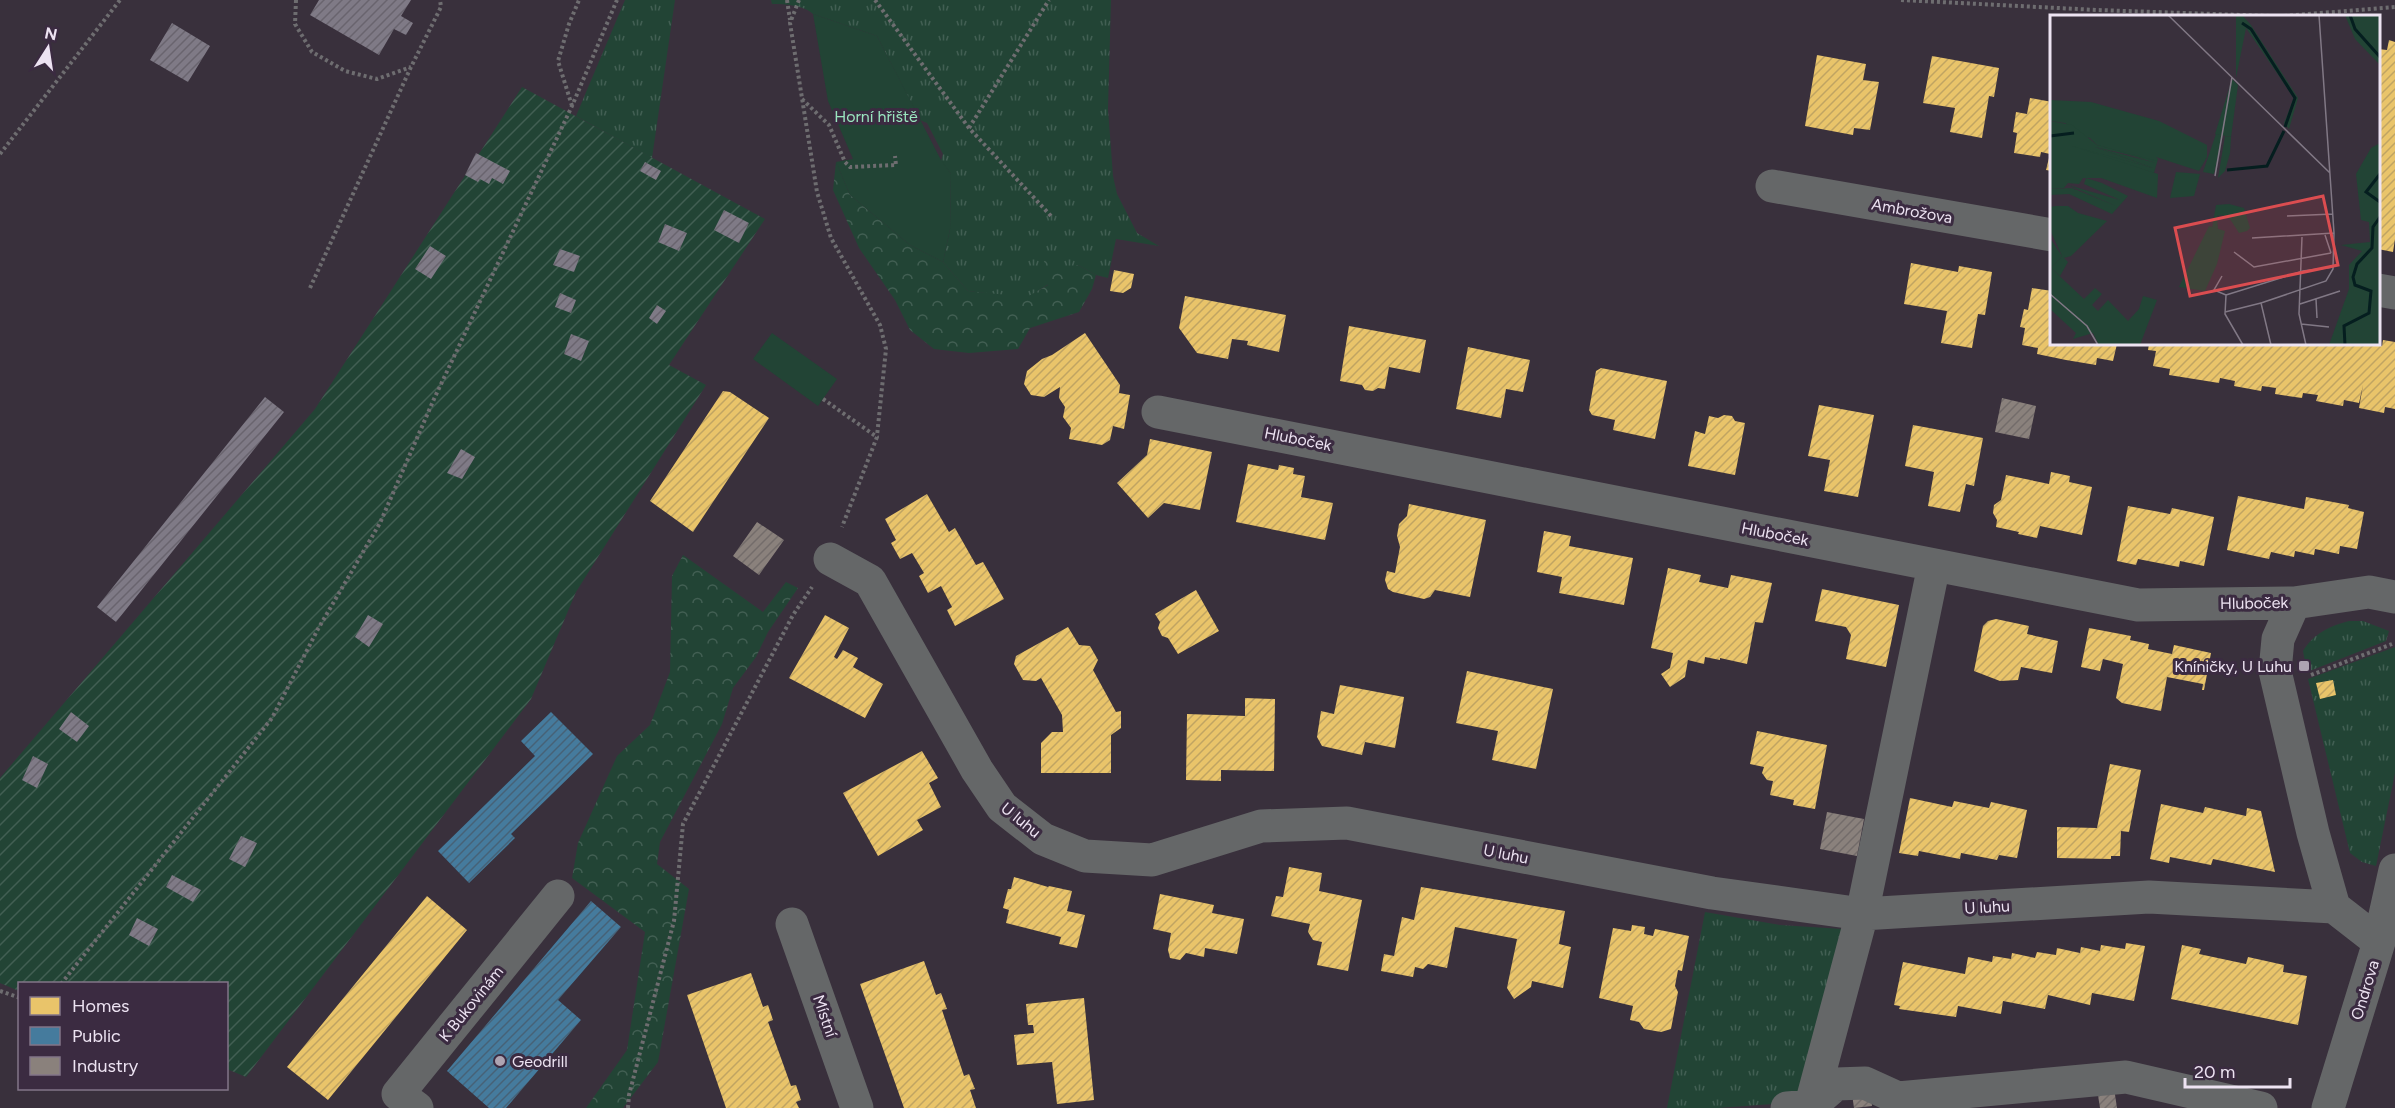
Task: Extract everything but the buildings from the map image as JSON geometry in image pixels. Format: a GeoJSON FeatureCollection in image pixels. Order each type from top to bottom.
{"type":"FeatureCollection","features":[{"type":"Feature","properties":{"kind":"street","name":"Ambrožova"},"geometry":{"type":"LineString","coordinates":[[1772,186],[2050,235]]}},
{"type":"Feature","properties":{"kind":"street"},"geometry":{"type":"LineString","coordinates":[[2380,290],[2395,293]]}},
{"type":"Feature","properties":{"kind":"street","name":"Hluboček"},"geometry":{"type":"LineString","coordinates":[[1158,412],[2138,605],[2294,603],[2369,592],[2395,597]]}},
{"type":"Feature","properties":{"kind":"street","name":"U luhu"},"geometry":{"type":"LineString","coordinates":[[830,559],[870,581],[977,770],[1002,807],[1043,839],[1085,856],[1152,860],[1261,826],[1347,823],[1712,893],[1862,914],[2149,897],[2334,907]]}},
{"type":"Feature","properties":{"kind":"street"},"geometry":{"type":"LineString","coordinates":[[1803,1107],[1862,914],[1934,565]]}},
{"type":"Feature","properties":{"kind":"street"},"geometry":{"type":"LineString","coordinates":[[2294,603],[2278,639],[2275,671],[2313,833],[2334,907],[2379,942]]}},
{"type":"Feature","properties":{"kind":"street","name":"Ondrova"},"geometry":{"type":"LineString","coordinates":[[2328,1108],[2379,942],[2395,870]]}},
{"type":"Feature","properties":{"kind":"street","name":"K Bukovinám"},"geometry":{"type":"LineString","coordinates":[[417,1108],[398,1094],[558,896]]}},
{"type":"Feature","properties":{"kind":"street","name":"Místní"},"geometry":{"type":"LineString","coordinates":[[792,924],[857,1108]]}},
{"type":"Feature","properties":{"kind":"street"},"geometry":{"type":"LineString","coordinates":[[1803,1107],[1836,1084],[1865,1083],[1898,1098],[2126,1077],[2261,1108]]}},
{"type":"Feature","properties":{"kind":"path"},"geometry":{"type":"LineString","coordinates":[[0,154],[120,0]]}},
{"type":"Feature","properties":{"kind":"path"},"geometry":{"type":"LineString","coordinates":[[296,0],[295,24],[312,52],[345,70],[377,79],[411,67]]}},
{"type":"Feature","properties":{"kind":"path"},"geometry":{"type":"LineString","coordinates":[[310,288],[411,67],[441,7],[440,0]]}},
{"type":"Feature","properties":{"kind":"path"},"geometry":{"type":"LineString","coordinates":[[572,106],[558,61],[579,0]]}},
{"type":"Feature","properties":{"kind":"path"},"geometry":{"type":"LineString","coordinates":[[63,982],[272,718],[318,629],[380,523],[434,399],[572,106],[616,0]]}},
{"type":"Feature","properties":{"kind":"path"},"geometry":{"type":"LineString","coordinates":[[628,1108],[629,1095],[674,921],[683,824],[793,615],[830,559],[877,437],[886,350],[880,325],[831,238],[817,192],[787,0]]}},
{"type":"Feature","properties":{"kind":"path"},"geometry":{"type":"LineString","coordinates":[[790,23],[799,0]]}},
{"type":"Feature","properties":{"kind":"path"},"geometry":{"type":"LineString","coordinates":[[875,0],[969,128],[1051,216]]}},
{"type":"Feature","properties":{"kind":"path"},"geometry":{"type":"LineString","coordinates":[[969,128],[1049,0]]}},
{"type":"Feature","properties":{"kind":"path"},"geometry":{"type":"LineString","coordinates":[[1901,0],[2243,15]]}},
{"type":"Feature","properties":{"kind":"path"},"geometry":{"type":"LineString","coordinates":[[2316,15],[2395,7]]}},
{"type":"Feature","properties":{"kind":"path"},"geometry":{"type":"LineString","coordinates":[[801,98],[829,125],[845,162],[850,167],[896,165],[895,156]]}},
{"type":"Feature","properties":{"kind":"path"},"geometry":{"type":"LineString","coordinates":[[823,399],[877,437]]}},
{"type":"Feature","properties":{"kind":"path"},"geometry":{"type":"LineString","coordinates":[[2304,677],[2392,644]]}},
{"type":"Feature","properties":{"kind":"path"},"geometry":{"type":"LineString","coordinates":[[0,991],[18,997]]}},
{"type":"Feature","properties":{"kind":"green space"},"geometry":{"type":"Polygon","coordinates":[[[625,0],[675,0],[652,158],[576,116],[625,0]]]}},
{"type":"Feature","properties":{"kind":"green space"},"geometry":{"type":"Polygon","coordinates":[[[771,0],[1111,0],[1108,109],[1113,176],[1117,194],[1137,233],[1159,246],[1116,239],[1108,278],[1096,275],[1078,265],[1027,298],[968,291],[943,262],[950,229],[951,174],[941,161],[943,154],[927,123],[920,120],[877,36],[799,7],[772,4],[771,0]]]}},
{"type":"Feature","properties":{"kind":"green space","name":"Horní hřiště"},"geometry":{"type":"Polygon","coordinates":[[[813,14],[877,36],[941,160],[951,174],[950,229],[943,262],[910,245],[850,195],[836,162],[853,159],[828,101],[813,14]]]}},
{"type":"Feature","properties":{"kind":"green space"},"geometry":{"type":"Polygon","coordinates":[[[522,87],[765,219],[669,365],[706,385],[576,592],[531,699],[246,1077],[228,1069],[228,982],[18,982],[18,991],[0,983],[0,778],[315,409],[522,87]]]}},
{"type":"Feature","properties":{"kind":"green space"},"geometry":{"type":"Polygon","coordinates":[[[836,162],[850,195],[910,245],[943,262],[968,291],[1027,297],[1048,285],[1037,271],[1046,259],[1063,268],[1078,265],[1096,275],[1092,289],[1079,312],[1030,328],[1018,349],[969,353],[934,349],[910,330],[895,300],[859,248],[833,190],[836,162]]]}},
{"type":"Feature","properties":{"kind":"green space"},"geometry":{"type":"Polygon","coordinates":[[[772,333],[837,379],[818,406],[753,359],[772,333]]]}},
{"type":"Feature","properties":{"kind":"green space"},"geometry":{"type":"Polygon","coordinates":[[[683,555],[763,612],[786,582],[798,588],[768,632],[756,657],[733,688],[722,724],[660,842],[657,864],[689,889],[658,1062],[623,1108],[586,1108],[627,1050],[645,932],[572,878],[578,843],[617,756],[650,725],[670,672],[672,576],[683,555]]]}},
{"type":"Feature","properties":{"kind":"green space"},"geometry":{"type":"Polygon","coordinates":[[[2349,621],[2363,621],[2389,631],[2386,641],[2307,672],[2303,651],[2307,645],[2323,631],[2349,621]]]}},
{"type":"Feature","properties":{"kind":"green space"},"geometry":{"type":"Polygon","coordinates":[[[2395,647],[2395,773],[2376,866],[2362,862],[2350,853],[2308,679],[2395,647]]]}},
{"type":"Feature","properties":{"kind":"green space"},"geometry":{"type":"Polygon","coordinates":[[[1705,912],[1780,925],[1842,929],[1803,1102],[1718,1108],[1667,1108],[1705,912]]]}},
{"type":"Feature","properties":{"kind":"place","name":"Kníničky, U Luhu"},"geometry":{"type":"Point","coordinates":[2304,666]}},
{"type":"Feature","properties":{"kind":"place","name":"Geodrill"},"geometry":{"type":"Point","coordinates":[500,1061]}}]}
